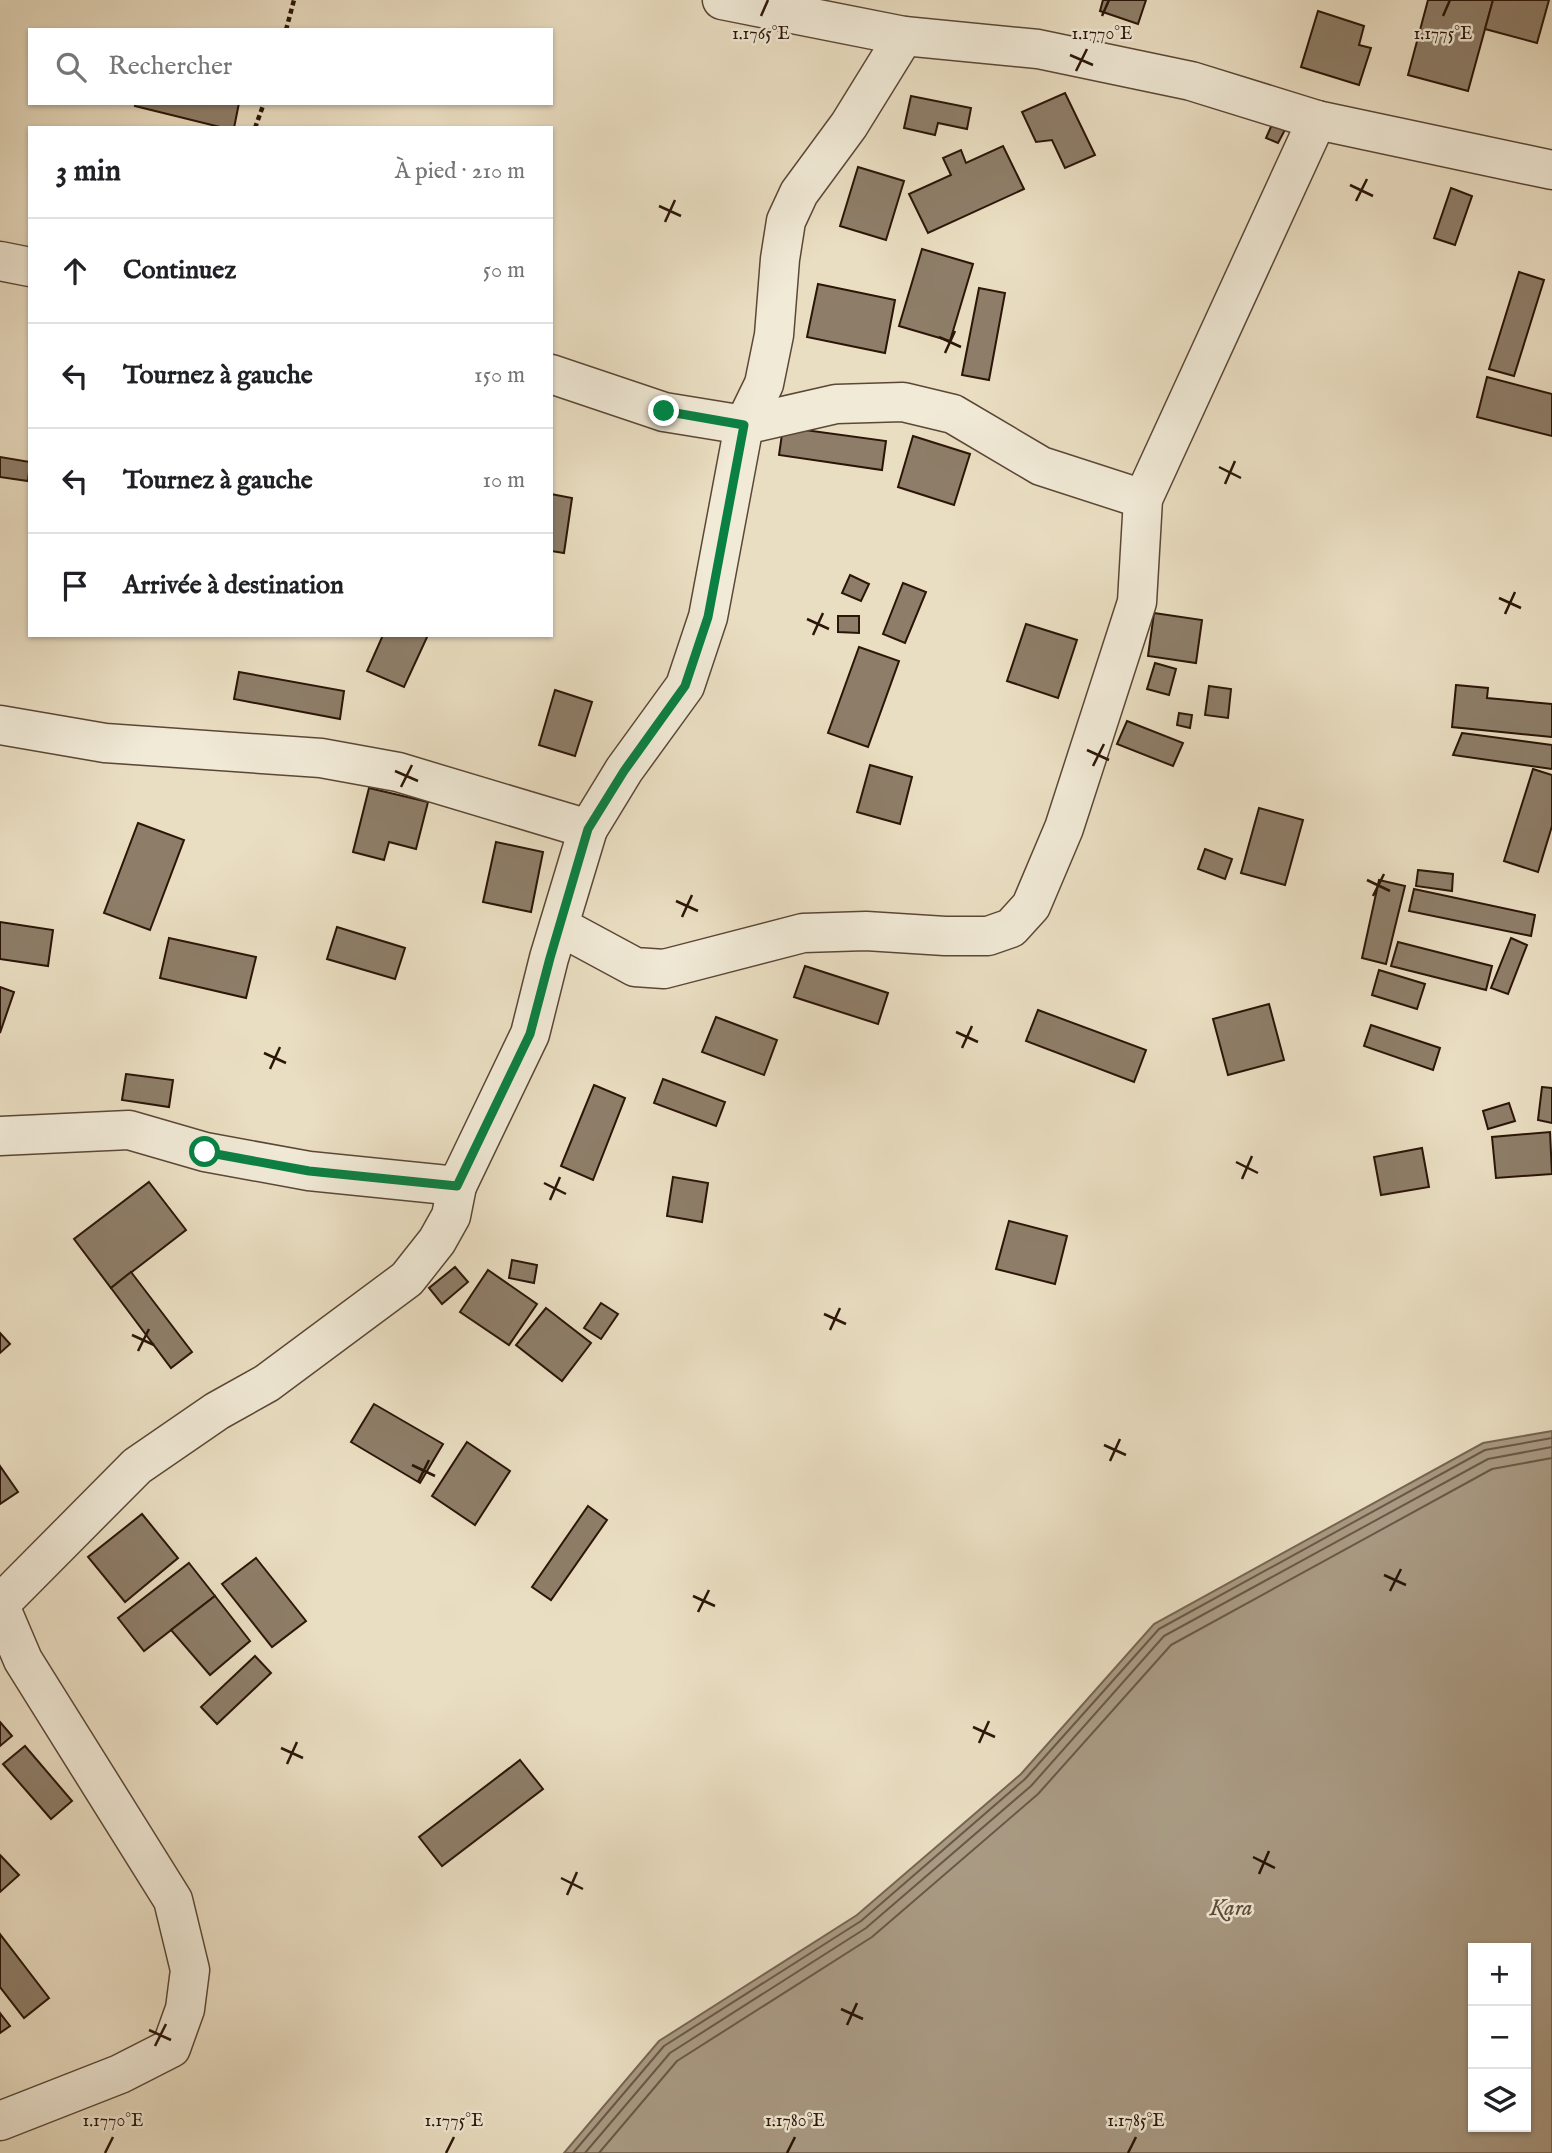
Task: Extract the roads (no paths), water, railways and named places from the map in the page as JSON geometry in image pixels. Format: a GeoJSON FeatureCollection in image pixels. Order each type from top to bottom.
{"type":"FeatureCollection","features":[{"type":"Feature","properties":{"kind":"street"},"geometry":{"type":"LineString","coordinates":[[722,0],[904,36],[1038,49],[1191,81],[1317,120],[1552,170]]}},
{"type":"Feature","properties":{"kind":"street"},"geometry":{"type":"LineString","coordinates":[[0,2121],[120,2074],[171,2048],[185,2010],[190,1970],[173,1900],[23,1660],[0,1605],[137,1466],[217,1411],[267,1383],[407,1279],[437,1241],[451,1216],[457,1186],[530,1034],[588,829],[624,771],[685,686],[708,617],[744,425],[764,384],[774,335],[786,221],[799,194],[849,125],[904,36]]}},
{"type":"Feature","properties":{"kind":"street"},"geometry":{"type":"LineString","coordinates":[[559,926],[635,967],[664,969],[803,933],[866,931],[988,936],[1012,928],[1031,906],[1064,828],[1137,602],[1143,499],[1317,120]]}},
{"type":"Feature","properties":{"kind":"street"},"geometry":{"type":"LineString","coordinates":[[0,261],[28,267]]}},
{"type":"Feature","properties":{"kind":"street"},"geometry":{"type":"LineString","coordinates":[[553,375],[664,411],[744,425],[836,404],[903,402],[953,414],[1041,466],[1143,499]]}},
{"type":"Feature","properties":{"kind":"street"},"geometry":{"type":"LineString","coordinates":[[0,725],[105,743],[321,758],[398,772],[588,829]]}},
{"type":"Feature","properties":{"kind":"street"},"geometry":{"type":"LineString","coordinates":[[0,1136],[129,1130],[205,1152],[309,1171],[457,1186]]}},
{"type":"Feature","properties":{"kind":"water","name":"Kara"},"geometry":{"type":"Polygon","coordinates":[[[1552,1431],[1552,2153],[564,2153],[659,2041],[857,1915],[1021,1774],[1154,1624],[1483,1443],[1552,1431]]]}}]}
